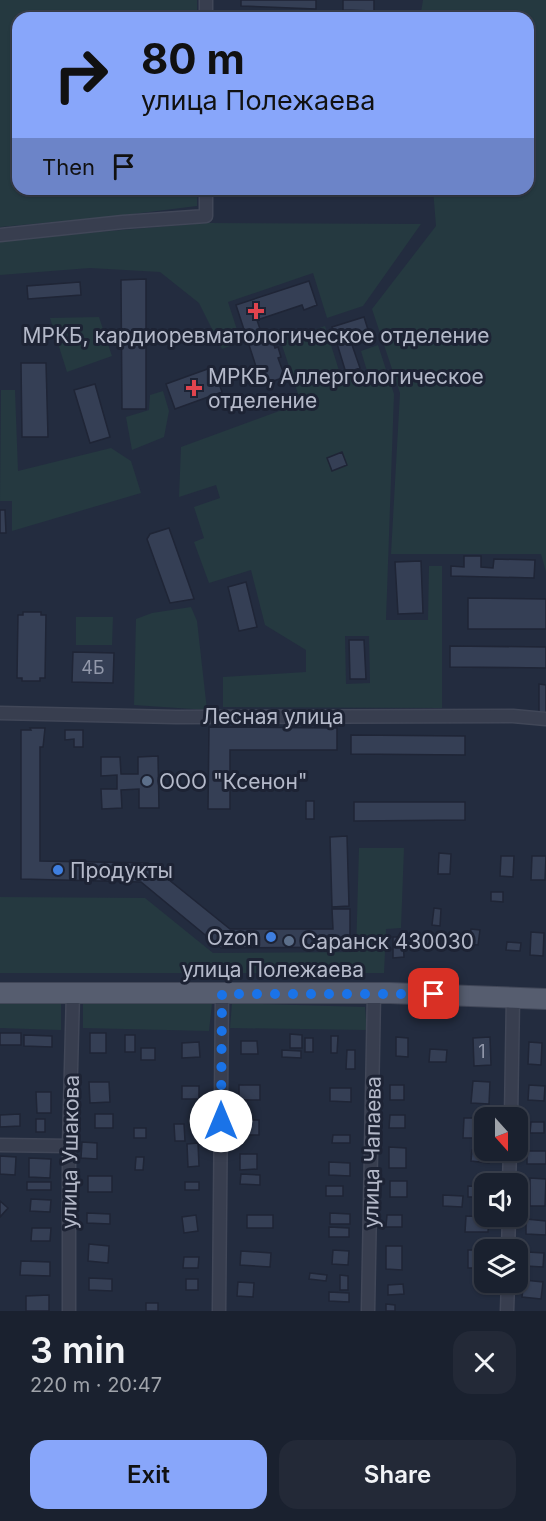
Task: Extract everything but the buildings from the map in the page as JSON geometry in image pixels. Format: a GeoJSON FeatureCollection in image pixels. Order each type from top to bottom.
{"type":"FeatureCollection","features":[{"type":"Feature","properties":{"kind":"main road","name":"улица Полежаева"},"geometry":{"type":"LineString","coordinates":[[0,993],[374,993],[546,999]]}},
{"type":"Feature","properties":{"kind":"street"},"geometry":{"type":"LineString","coordinates":[[0,235],[206,216],[206,195]]}},
{"type":"Feature","properties":{"kind":"street","name":"Лесная улица"},"geometry":{"type":"LineString","coordinates":[[0,713],[176,717],[513,716],[546,719]]}},
{"type":"Feature","properties":{"kind":"street","name":"улица Ушакова"},"geometry":{"type":"LineString","coordinates":[[69,1311],[69,1146],[73,993]]}},
{"type":"Feature","properties":{"kind":"street","name":"улица Чапаева"},"geometry":{"type":"LineString","coordinates":[[368,1311],[374,993]]}},
{"type":"Feature","properties":{"kind":"street"},"geometry":{"type":"LineString","coordinates":[[219,1311],[222,994]]}},
{"type":"Feature","properties":{"kind":"street"},"geometry":{"type":"LineString","coordinates":[[511,1107],[513,997]]}},
{"type":"Feature","properties":{"kind":"street"},"geometry":{"type":"LineString","coordinates":[[0,1145],[69,1146]]}},
{"type":"Feature","properties":{"kind":"street"},"geometry":{"type":"LineString","coordinates":[[507,1311],[508,1293]]}},
{"type":"Feature","properties":{"kind":"shaded area"},"geometry":{"type":"Polygon","coordinates":[[[0,0],[197,0],[197,12],[12,12],[12,195],[197,195],[197,206],[0,227],[0,0]]]}},
{"type":"Feature","properties":{"kind":"shaded area"},"geometry":{"type":"Polygon","coordinates":[[[423,0],[546,0],[546,572],[541,554],[391,554],[400,393],[372,309],[436,226],[433,195],[534,195],[534,12],[421,12],[423,0]]]}},
{"type":"Feature","properties":{"kind":"shaded area"},"geometry":{"type":"Polygon","coordinates":[[[207,223],[421,224],[363,306],[327,318],[313,273],[228,302],[241,342],[222,349],[199,303],[160,272],[90,268],[0,275],[0,240],[207,223]]]}},
{"type":"Feature","properties":{"kind":"shaded area"},"geometry":{"type":"Polygon","coordinates":[[[99,317],[112,356],[67,372],[50,318],[99,317]]]}},
{"type":"Feature","properties":{"kind":"shaded area"},"geometry":{"type":"Polygon","coordinates":[[[325,326],[342,380],[367,371],[361,351],[378,345],[394,394],[386,620],[428,620],[429,566],[442,566],[442,708],[223,707],[223,677],[306,672],[306,650],[265,625],[251,570],[209,583],[194,542],[204,538],[194,507],[220,498],[216,485],[179,497],[181,447],[301,403],[281,342],[325,326]],[[345,636],[346,684],[370,683],[369,636],[345,636]]]}},
{"type":"Feature","properties":{"kind":"shaded area"},"geometry":{"type":"Polygon","coordinates":[[[1,390],[15,390],[18,471],[111,448],[131,461],[141,493],[12,531],[12,501],[0,501],[1,390]]]}},
{"type":"Feature","properties":{"kind":"shaded area"},"geometry":{"type":"Polygon","coordinates":[[[163,391],[169,411],[164,437],[132,450],[126,417],[149,410],[150,395],[163,391]]]}},
{"type":"Feature","properties":{"kind":"shaded area"},"geometry":{"type":"Polygon","coordinates":[[[191,607],[197,621],[207,710],[134,705],[136,619],[152,613],[191,607]]]}},
{"type":"Feature","properties":{"kind":"shaded area"},"geometry":{"type":"Polygon","coordinates":[[[76,617],[113,617],[112,645],[76,645],[76,617]]]}},
{"type":"Feature","properties":{"kind":"shaded area"},"geometry":{"type":"Polygon","coordinates":[[[359,848],[404,848],[401,928],[386,929],[384,973],[0,973],[0,897],[145,898],[213,953],[356,952],[359,848]]]}},
{"type":"Feature","properties":{"kind":"shaded area"},"geometry":{"type":"Polygon","coordinates":[[[83,1002],[212,1004],[209,1031],[83,1028],[83,1002]]]}},
{"type":"Feature","properties":{"kind":"shaded area"},"geometry":{"type":"Polygon","coordinates":[[[0,1003],[61,1004],[61,1030],[0,1028],[0,1003]]]}},
{"type":"Feature","properties":{"kind":"shaded area"},"geometry":{"type":"Polygon","coordinates":[[[232,1003],[365,1007],[367,1030],[230,1028],[232,1003]]]}},
{"type":"Feature","properties":{"kind":"place","name":"МРКБ, кардиоревматологическое отделение"},"geometry":{"type":"Point","coordinates":[256,311]}},
{"type":"Feature","properties":{"kind":"place","name":"МРКБ, Аллергологическое отделение"},"geometry":{"type":"Point","coordinates":[194,388]}},
{"type":"Feature","properties":{"kind":"place","name":"ООО \"Ксенон\""},"geometry":{"type":"Point","coordinates":[147,781]}},
{"type":"Feature","properties":{"kind":"place","name":"Продукты"},"geometry":{"type":"Point","coordinates":[58,870]}},
{"type":"Feature","properties":{"kind":"place","name":"Ozon"},"geometry":{"type":"Point","coordinates":[271,937]}},
{"type":"Feature","properties":{"kind":"place","name":"Саранск 430030"},"geometry":{"type":"Point","coordinates":[289,941]}},
{"type":"Feature","properties":{"kind":"route"},"geometry":{"type":"LineString","coordinates":[[221,1121],[222,994],[434,994]]}}]}
